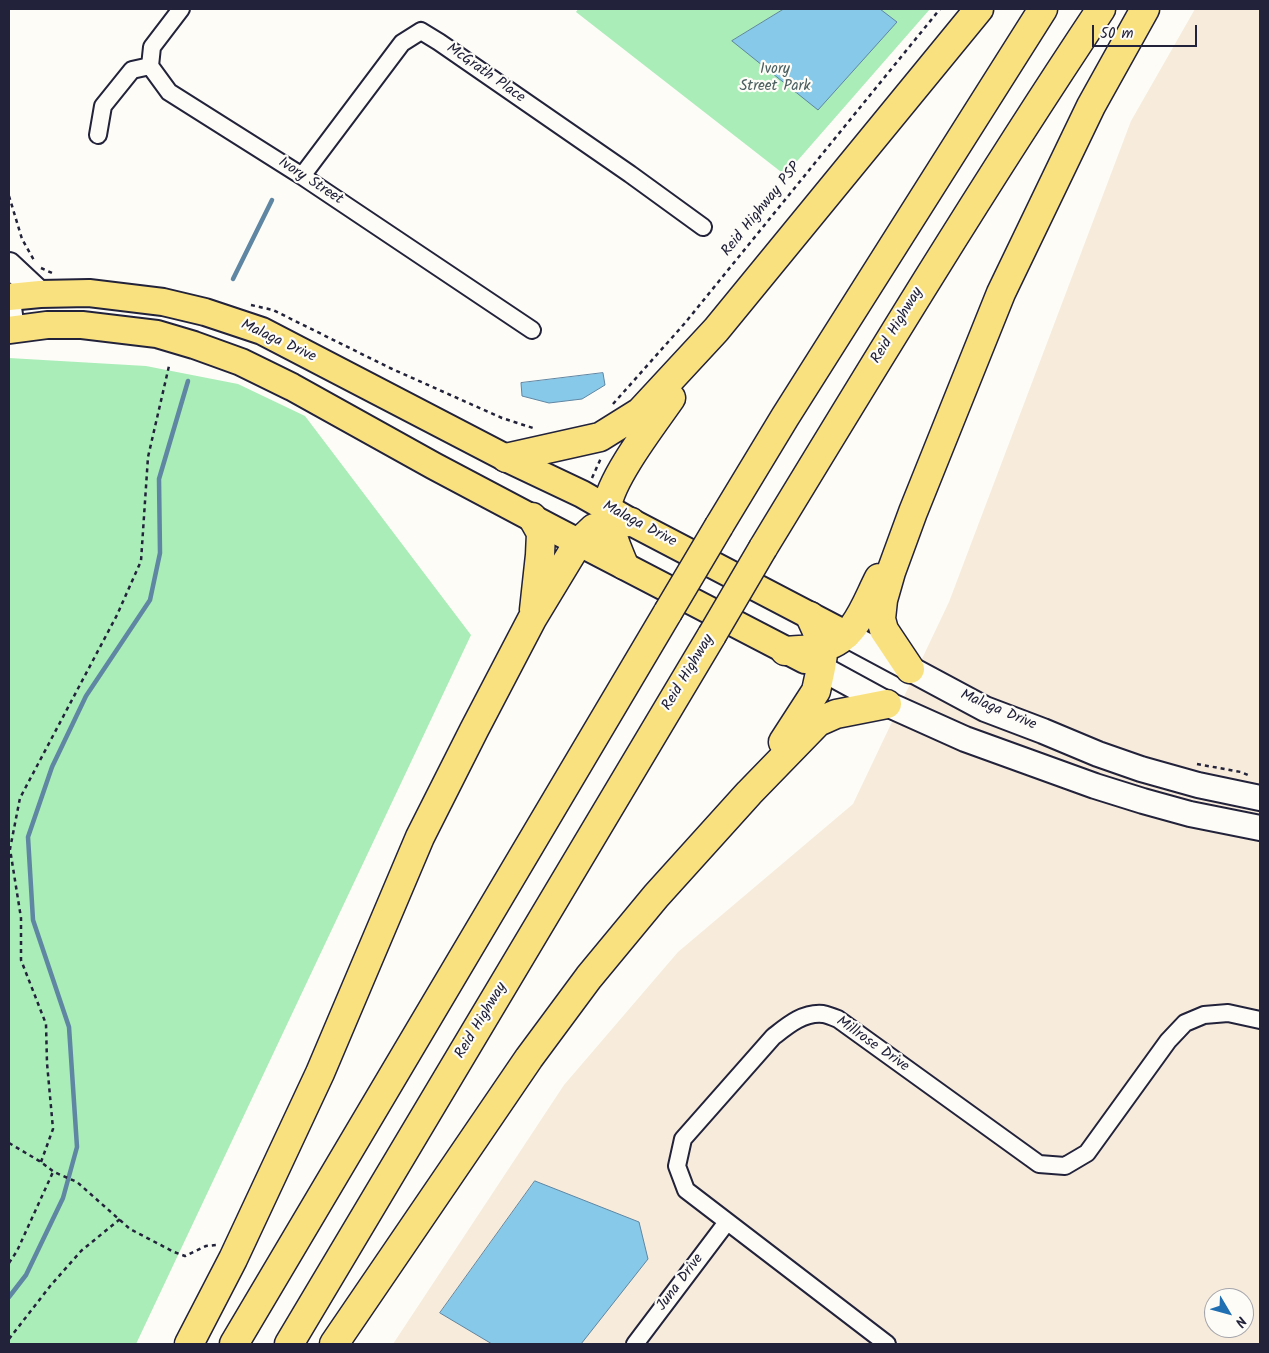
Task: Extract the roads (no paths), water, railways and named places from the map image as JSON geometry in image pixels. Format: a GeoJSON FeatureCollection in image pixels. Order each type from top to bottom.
{"type":"FeatureCollection","features":[{"type":"Feature","properties":{"kind":"highway"},"geometry":{"type":"LineString","coordinates":[[506,458],[600,437],[640,412],[716,330],[979,9]]}},
{"type":"Feature","properties":{"kind":"highway"},"geometry":{"type":"LineString","coordinates":[[234,1344],[785,417],[1043,9]]}},
{"type":"Feature","properties":{"kind":"highway","name":"Reid Highway"},"geometry":{"type":"LineString","coordinates":[[289,1344],[763,548],[920,290],[1038,103],[1101,9]]}},
{"type":"Feature","properties":{"kind":"highway"},"geometry":{"type":"LineString","coordinates":[[910,669],[884,630],[881,619],[883,600],[891,572],[913,512],[1001,293],[1091,106],[1145,9]]}},
{"type":"Feature","properties":{"kind":"highway"},"geometry":{"type":"LineString","coordinates":[[624,566],[614,540],[616,518],[612,487],[716,330]]}},
{"type":"Feature","properties":{"kind":"highway"},"geometry":{"type":"LineString","coordinates":[[749,793],[816,691],[831,650],[861,615],[913,512]]}},
{"type":"Feature","properties":{"kind":"highway"},"geometry":{"type":"LineString","coordinates":[[532,517],[541,532],[532,618]]}},
{"type":"Feature","properties":{"kind":"highway"},"geometry":{"type":"LineString","coordinates":[[189,1344],[233,1259],[320,1073],[420,838],[474,730],[532,618],[578,543],[594,528],[616,518]]}},
{"type":"Feature","properties":{"kind":"highway"},"geometry":{"type":"LineString","coordinates":[[810,616],[831,650]]}},
{"type":"Feature","properties":{"kind":"highway"},"geometry":{"type":"LineString","coordinates":[[785,651],[831,650]]}},
{"type":"Feature","properties":{"kind":"highway"},"geometry":{"type":"LineString","coordinates":[[334,1344],[529,1058],[589,977],[656,896],[749,793],[818,722],[836,714],[887,704]]}},
{"type":"Feature","properties":{"kind":"main road"},"geometry":{"type":"LineString","coordinates":[[9,265],[40,294]]}},
{"type":"Feature","properties":{"kind":"main road","name":"Malaga Drive"},"geometry":{"type":"LineString","coordinates":[[9,297],[89,293],[163,302],[205,312],[262,331],[506,458],[588,485],[616,518],[810,616]]}},
{"type":"Feature","properties":{"kind":"main road"},"geometry":{"type":"LineString","coordinates":[[10,322],[82,325],[156,334],[241,362],[292,387],[434,466],[785,651]]}},
{"type":"Feature","properties":{"kind":"main road"},"geometry":{"type":"LineString","coordinates":[[831,650],[887,704],[965,739],[1095,786],[1190,814],[1260,828]]}},
{"type":"Feature","properties":{"kind":"main road","name":"Malaga Drive"},"geometry":{"type":"LineString","coordinates":[[831,650],[910,669],[985,709],[1140,770],[1260,798]]}},
{"type":"Feature","properties":{"kind":"street"},"geometry":{"type":"LineString","coordinates":[[98,135],[103,106],[132,70],[150,66],[152,47],[181,9]]}},
{"type":"Feature","properties":{"kind":"street","name":"McGrath Place"},"geometry":{"type":"LineString","coordinates":[[302,176],[402,44],[421,31],[622,168],[703,227]]}},
{"type":"Feature","properties":{"kind":"street","name":"Ivory Street"},"geometry":{"type":"LineString","coordinates":[[150,66],[169,92],[302,176],[532,330]]}},
{"type":"Feature","properties":{"kind":"street","name":"Millrose Drive"},"geometry":{"type":"LineString","coordinates":[[887,1344],[686,1190],[677,1166],[683,1139],[773,1037],[790,1024],[807,1016],[823,1014],[838,1019],[1039,1164],[1065,1166],[1086,1153],[1168,1041],[1185,1023],[1204,1014],[1228,1013],[1260,1020]]}},
{"type":"Feature","properties":{"kind":"street","name":"Juna Drive"},"geometry":{"type":"LineString","coordinates":[[636,1344],[727,1222]]}},
{"type":"Feature","properties":{"kind":"water"},"geometry":{"type":"Polygon","coordinates":[[[784,9],[880,9],[897,22],[818,110],[732,41],[784,9]]]}},
{"type":"Feature","properties":{"kind":"water"},"geometry":{"type":"Polygon","coordinates":[[[603,373],[605,385],[582,399],[549,403],[522,396],[521,383],[603,373]]]}},
{"type":"Feature","properties":{"kind":"water"},"geometry":{"type":"Polygon","coordinates":[[[535,1181],[639,1222],[648,1259],[581,1344],[492,1344],[440,1313],[535,1181]]]}},
{"type":"Feature","properties":{"kind":"waterway"},"geometry":{"type":"LineString","coordinates":[[233,279],[272,200]]}},
{"type":"Feature","properties":{"kind":"waterway"},"geometry":{"type":"LineString","coordinates":[[9,1297],[26,1275],[63,1198],[77,1147],[69,1027],[33,920],[28,837],[52,767],[86,696],[150,600],[160,553],[159,479],[188,381]]}},
{"type":"Feature","properties":{"kind":"park label","name":"Ivory Street Park"},"geometry":{"type":"Point","coordinates":[775,78]}}]}
